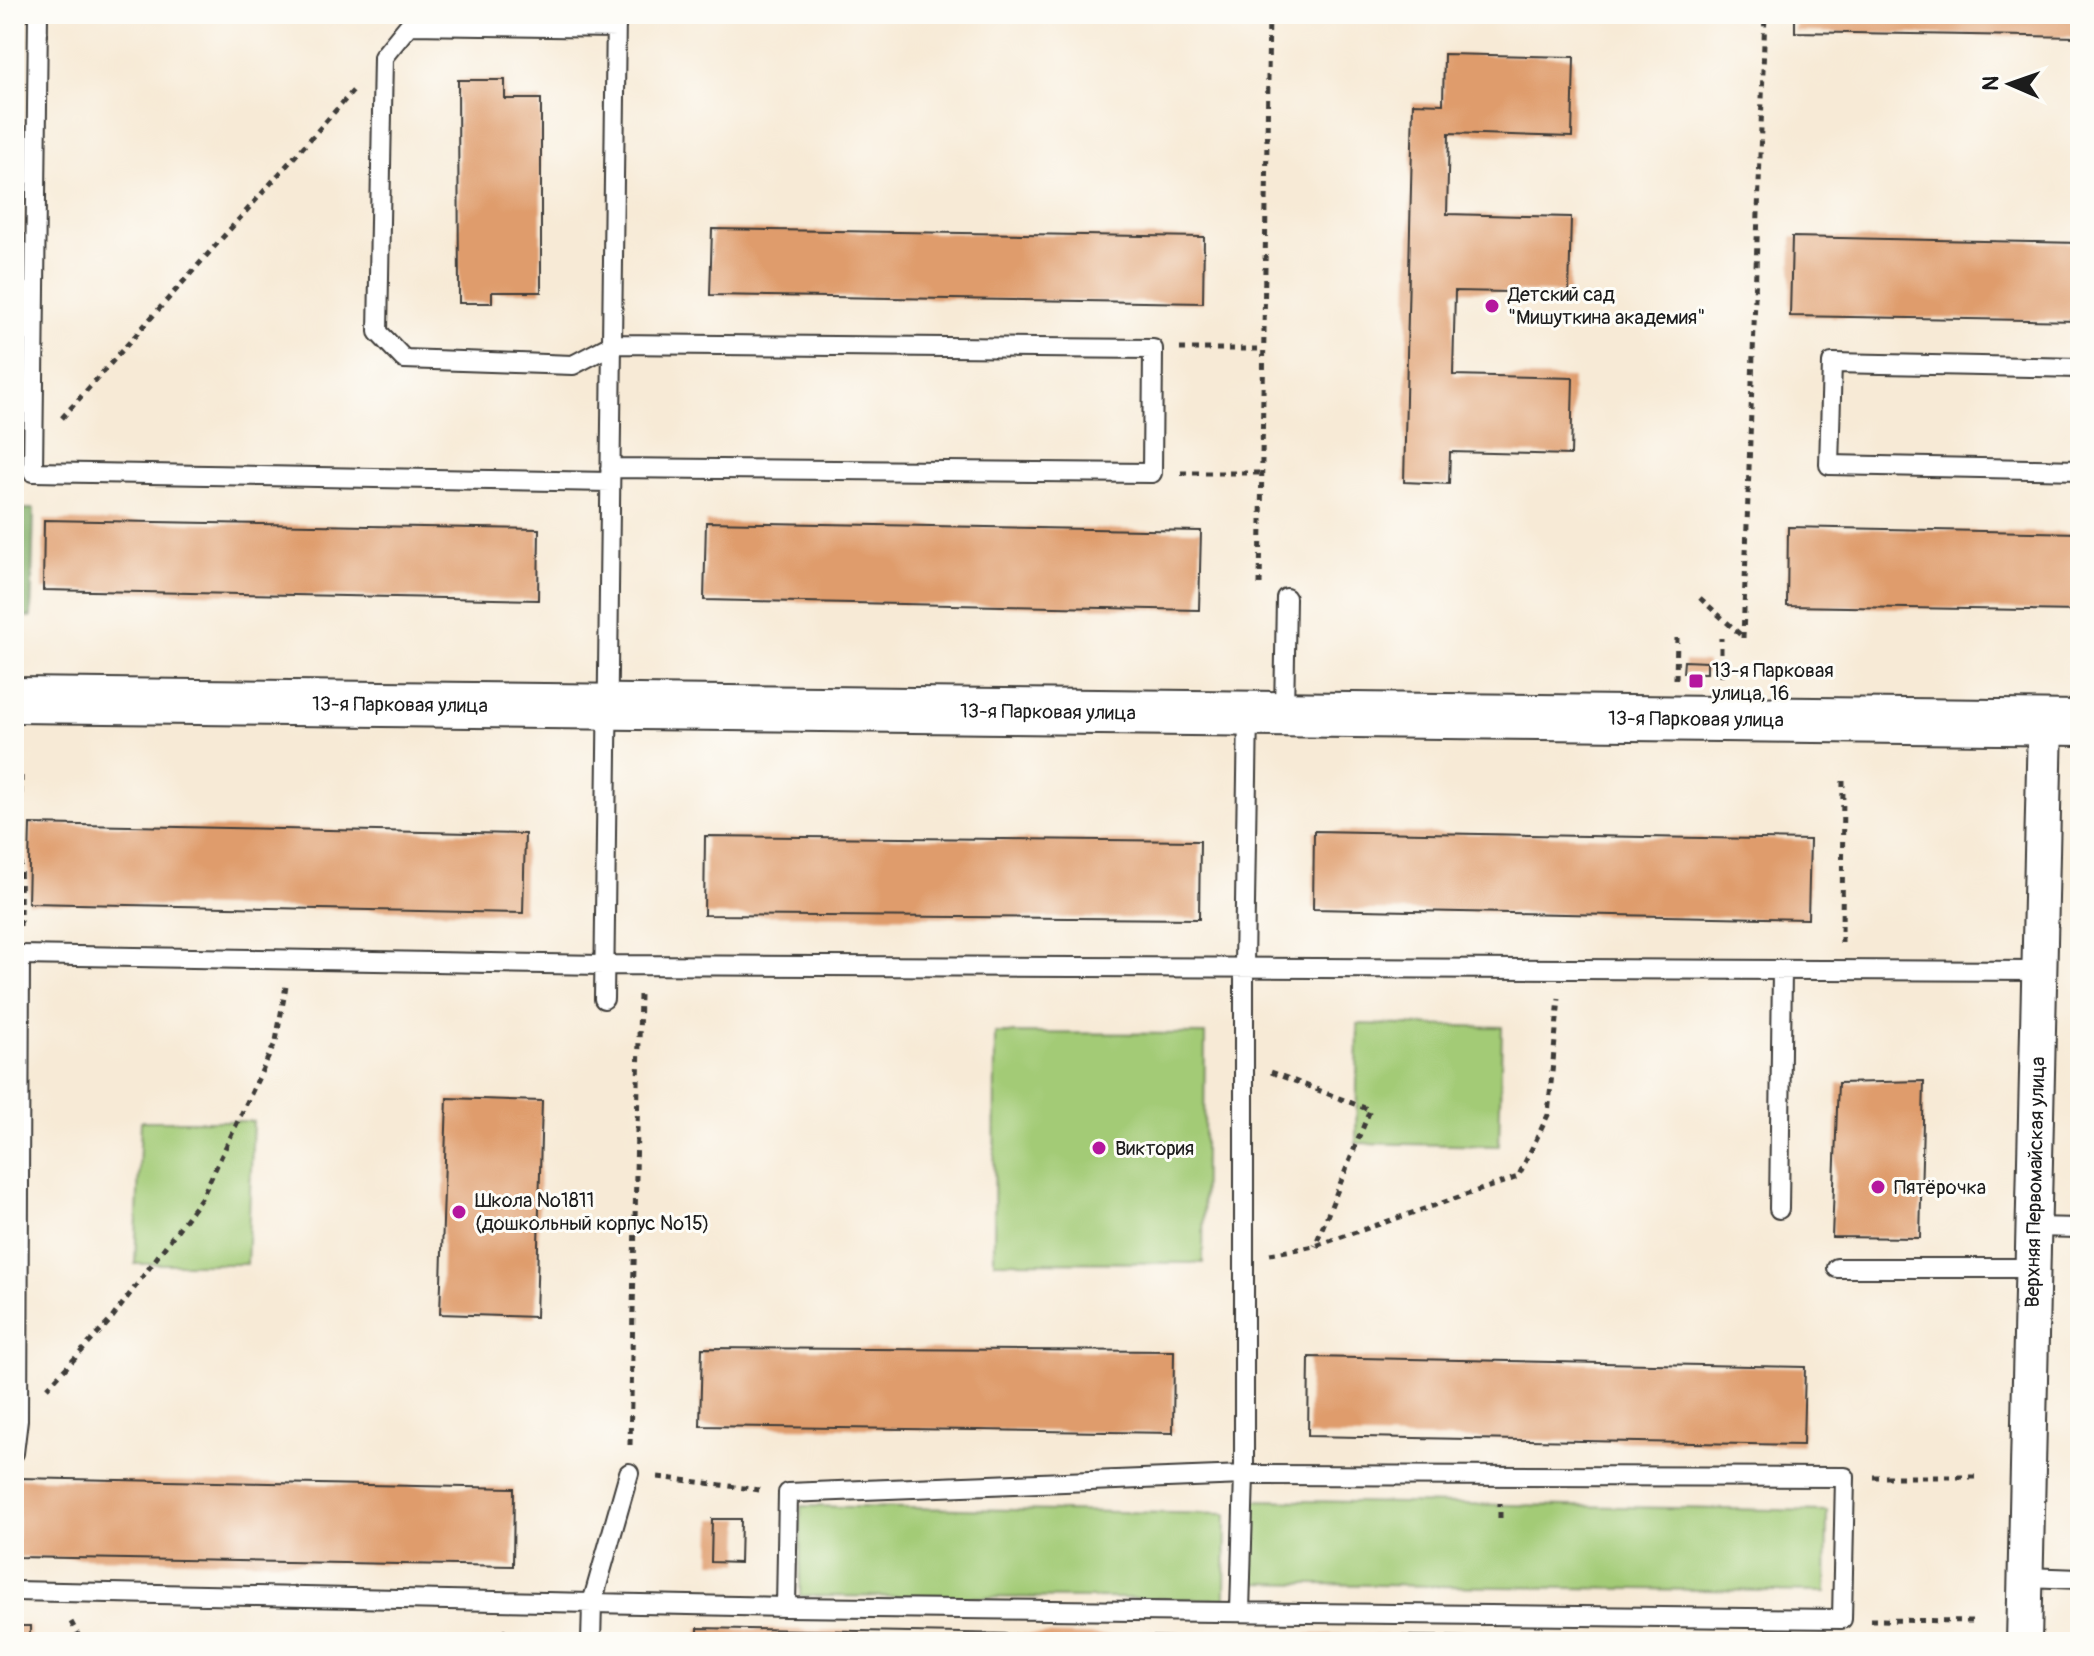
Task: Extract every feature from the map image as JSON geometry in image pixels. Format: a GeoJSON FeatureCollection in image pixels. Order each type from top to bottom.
{"type":"FeatureCollection","features":[{"type":"Feature","properties":{"kind":"street","name":"13-я Парковая улица"},"geometry":{"type":"LineString","coordinates":[[14,700],[2062,723]]}},
{"type":"Feature","properties":{"kind":"street","name":"Верхняя Первомайская улица"},"geometry":{"type":"LineString","coordinates":[[2024,1642],[2040,971],[2062,723]]}},
{"type":"Feature","properties":{"kind":"lane"},"geometry":{"type":"LineString","coordinates":[[38,14],[33,472],[610,475],[1152,473],[1153,349],[613,344],[573,365],[404,359],[378,332],[383,57],[409,25],[616,21],[613,344],[610,475],[606,707],[604,999]]}},
{"type":"Feature","properties":{"kind":"lane"},"geometry":{"type":"LineString","coordinates":[[2080,368],[1832,363],[1829,465],[2080,470]]}},
{"type":"Feature","properties":{"kind":"lane"},"geometry":{"type":"LineString","coordinates":[[1240,1611],[1244,1475],[1244,966],[1266,712],[1286,598]]}},
{"type":"Feature","properties":{"kind":"lane"},"geometry":{"type":"LineString","coordinates":[[14,1453],[18,1420],[20,955],[603,965],[2040,971]]}},
{"type":"Feature","properties":{"kind":"lane"},"geometry":{"type":"LineString","coordinates":[[1779,1209],[1782,970]]}},
{"type":"Feature","properties":{"kind":"lane"},"geometry":{"type":"LineString","coordinates":[[2033,1227],[2080,1228]]}},
{"type":"Feature","properties":{"kind":"lane"},"geometry":{"type":"LineString","coordinates":[[1837,1268],[2032,1268]]}},
{"type":"Feature","properties":{"kind":"lane"},"geometry":{"type":"LineString","coordinates":[[591,1642],[592,1603],[629,1473]]}},
{"type":"Feature","properties":{"kind":"lane"},"geometry":{"type":"LineString","coordinates":[[14,1591],[786,1607],[1842,1619],[1845,1477],[1244,1475],[788,1493],[786,1607]]}},
{"type":"Feature","properties":{"kind":"lane"},"geometry":{"type":"LineString","coordinates":[[2026,1577],[2080,1579]]}},
{"type":"Feature","properties":{"kind":"path"},"geometry":{"type":"LineString","coordinates":[[1260,599],[1269,14]]}},
{"type":"Feature","properties":{"kind":"path"},"geometry":{"type":"LineString","coordinates":[[1700,598],[1743,638],[1765,14]]}},
{"type":"Feature","properties":{"kind":"path"},"geometry":{"type":"LineString","coordinates":[[33,452],[383,57]]}},
{"type":"Feature","properties":{"kind":"path"},"geometry":{"type":"LineString","coordinates":[[1153,349],[1263,349]]}},
{"type":"Feature","properties":{"kind":"path"},"geometry":{"type":"LineString","coordinates":[[1152,473],[1262,473]]}},
{"type":"Feature","properties":{"kind":"path"},"geometry":{"type":"LineString","coordinates":[[1677,638],[1676,680],[1686,680]]}},
{"type":"Feature","properties":{"kind":"path"},"geometry":{"type":"LineString","coordinates":[[1708,681],[1721,681],[1721,638]]}},
{"type":"Feature","properties":{"kind":"path"},"geometry":{"type":"LineString","coordinates":[[20,955],[21,775]]}},
{"type":"Feature","properties":{"kind":"path"},"geometry":{"type":"LineString","coordinates":[[1841,969],[1843,780]]}},
{"type":"Feature","properties":{"kind":"path"},"geometry":{"type":"LineString","coordinates":[[18,1420],[109,1322],[202,1197],[276,1041],[291,962]]}},
{"type":"Feature","properties":{"kind":"path"},"geometry":{"type":"LineString","coordinates":[[640,963],[629,1473],[788,1493]]}},
{"type":"Feature","properties":{"kind":"path"},"geometry":{"type":"LineString","coordinates":[[1244,1259],[1315,1246],[1518,1177],[1548,1115],[1561,969]]}},
{"type":"Feature","properties":{"kind":"path"},"geometry":{"type":"LineString","coordinates":[[1244,1061],[1370,1110],[1315,1246]]}},
{"type":"Feature","properties":{"kind":"path"},"geometry":{"type":"LineString","coordinates":[[1845,1477],[1976,1477]]}},
{"type":"Feature","properties":{"kind":"path"},"geometry":{"type":"LineString","coordinates":[[1842,1619],[1975,1621]]}},
{"type":"Feature","properties":{"kind":"path"},"geometry":{"type":"LineString","coordinates":[[73,1623],[82,1642]]}},
{"type":"Feature","properties":{"kind":"green space"},"geometry":{"type":"Polygon","coordinates":[[[14,509],[34,509],[31,617],[14,616],[14,509]]]}},
{"type":"Feature","properties":{"kind":"green space"},"geometry":{"type":"Polygon","coordinates":[[[1358,1024],[1502,1027],[1499,1146],[1356,1143],[1358,1024]]]}},
{"type":"Feature","properties":{"kind":"green space","name":"Виктория"},"geometry":{"type":"Polygon","coordinates":[[[995,1033],[1205,1034],[1203,1263],[994,1262],[995,1033]]]}},
{"type":"Feature","properties":{"kind":"green space"},"geometry":{"type":"Polygon","coordinates":[[[141,1121],[253,1121],[247,1264],[135,1264],[141,1121]]]}},
{"type":"Feature","properties":{"kind":"green space"},"geometry":{"type":"Polygon","coordinates":[[[1251,1500],[1827,1511],[1826,1592],[1251,1583],[1251,1500]]]}},
{"type":"Feature","properties":{"kind":"green space"},"geometry":{"type":"Polygon","coordinates":[[[801,1506],[1226,1514],[1225,1599],[800,1596],[801,1506]]]}},
{"type":"Feature","properties":{"kind":"building"},"geometry":{"type":"Polygon","coordinates":[[[1795,14],[2080,14],[2080,37],[1795,32],[1795,14]]]}},
{"type":"Feature","properties":{"kind":"building"},"geometry":{"type":"Polygon","coordinates":[[[1444,54],[1574,57],[1572,137],[1449,133],[1447,214],[1571,217],[1569,293],[1455,291],[1453,375],[1573,378],[1571,455],[1450,452],[1449,484],[1404,482],[1413,103],[1443,104],[1444,54]]]}},
{"type":"Feature","properties":{"kind":"building"},"geometry":{"type":"Polygon","coordinates":[[[458,80],[505,80],[505,99],[541,99],[541,292],[492,292],[492,303],[459,303],[458,80]]]}},
{"type":"Feature","properties":{"kind":"building"},"geometry":{"type":"Polygon","coordinates":[[[712,229],[1204,237],[1203,303],[710,295],[712,229]]]}},
{"type":"Feature","properties":{"kind":"building"},"geometry":{"type":"Polygon","coordinates":[[[1792,237],[2080,243],[2080,321],[1790,316],[1792,237]]]}},
{"type":"Feature","properties":{"kind":"building"},"geometry":{"type":"Polygon","coordinates":[[[44,520],[539,529],[538,600],[43,590],[44,520]]]}},
{"type":"Feature","properties":{"kind":"building"},"geometry":{"type":"Polygon","coordinates":[[[706,522],[1201,531],[1199,610],[704,600],[706,522]]]}},
{"type":"Feature","properties":{"kind":"building"},"geometry":{"type":"Polygon","coordinates":[[[1788,527],[2080,533],[2080,611],[1787,606],[1788,527]]]}},
{"type":"Feature","properties":{"kind":"building"},"geometry":{"type":"Polygon","coordinates":[[[1684,661],[1707,662],[1707,673],[1683,673],[1684,661]]]}},
{"type":"Feature","properties":{"kind":"building"},"geometry":{"type":"Polygon","coordinates":[[[30,824],[525,834],[523,913],[28,903],[30,824]]]}},
{"type":"Feature","properties":{"kind":"building"},"geometry":{"type":"Polygon","coordinates":[[[1314,831],[1810,840],[1808,919],[1313,909],[1314,831]]]}},
{"type":"Feature","properties":{"kind":"building"},"geometry":{"type":"Polygon","coordinates":[[[705,836],[1200,841],[1199,919],[704,915],[705,836]]]}},
{"type":"Feature","properties":{"kind":"building","name":"Пятёрочка"},"geometry":{"type":"Polygon","coordinates":[[[1924,1081],[1920,1238],[1832,1237],[1838,1083],[1924,1081]]]}},
{"type":"Feature","properties":{"kind":"building"},"geometry":{"type":"Polygon","coordinates":[[[447,1098],[542,1101],[536,1317],[440,1314],[447,1098]]]}},
{"type":"Feature","properties":{"kind":"building"},"geometry":{"type":"Polygon","coordinates":[[[702,1348],[1174,1351],[1173,1433],[700,1426],[702,1348]]]}},
{"type":"Feature","properties":{"kind":"building"},"geometry":{"type":"Polygon","coordinates":[[[1309,1357],[1805,1367],[1803,1445],[1308,1436],[1309,1357]]]}},
{"type":"Feature","properties":{"kind":"building"},"geometry":{"type":"Polygon","coordinates":[[[19,1478],[514,1488],[513,1566],[17,1557],[19,1478]]]}},
{"type":"Feature","properties":{"kind":"building"},"geometry":{"type":"Polygon","coordinates":[[[712,1519],[741,1519],[740,1563],[711,1562],[712,1519]]]}},
{"type":"Feature","properties":{"kind":"building"},"geometry":{"type":"Polygon","coordinates":[[[14,1626],[30,1626],[30,1642],[14,1642],[14,1626]]]}},
{"type":"Feature","properties":{"kind":"building"},"geometry":{"type":"Polygon","coordinates":[[[698,1628],[1174,1637],[1174,1642],[698,1642],[698,1628]]]}},
{"type":"Feature","properties":{"kind":"building"},"geometry":{"type":"Polygon","coordinates":[[[1307,1634],[1576,1639],[1576,1642],[1307,1642],[1307,1634]]]}},
{"type":"Feature","properties":{"kind":"place","name":"Детский сад \"Мишуткина академия\""},"geometry":{"type":"Point","coordinates":[1492,306]}},
{"type":"Feature","properties":{"kind":"place","name":"13-я Парковая улица, 16"},"geometry":{"type":"Point","coordinates":[1696,681]}},
{"type":"Feature","properties":{"kind":"place","name":"Виктория"},"geometry":{"type":"Point","coordinates":[1099,1148]}},
{"type":"Feature","properties":{"kind":"place","name":"Пятёрочка"},"geometry":{"type":"Point","coordinates":[1878,1187]}},
{"type":"Feature","properties":{"kind":"place","name":"Школа №1811 (дошкольный корпус №15)"},"geometry":{"type":"Point","coordinates":[459,1212]}}]}
